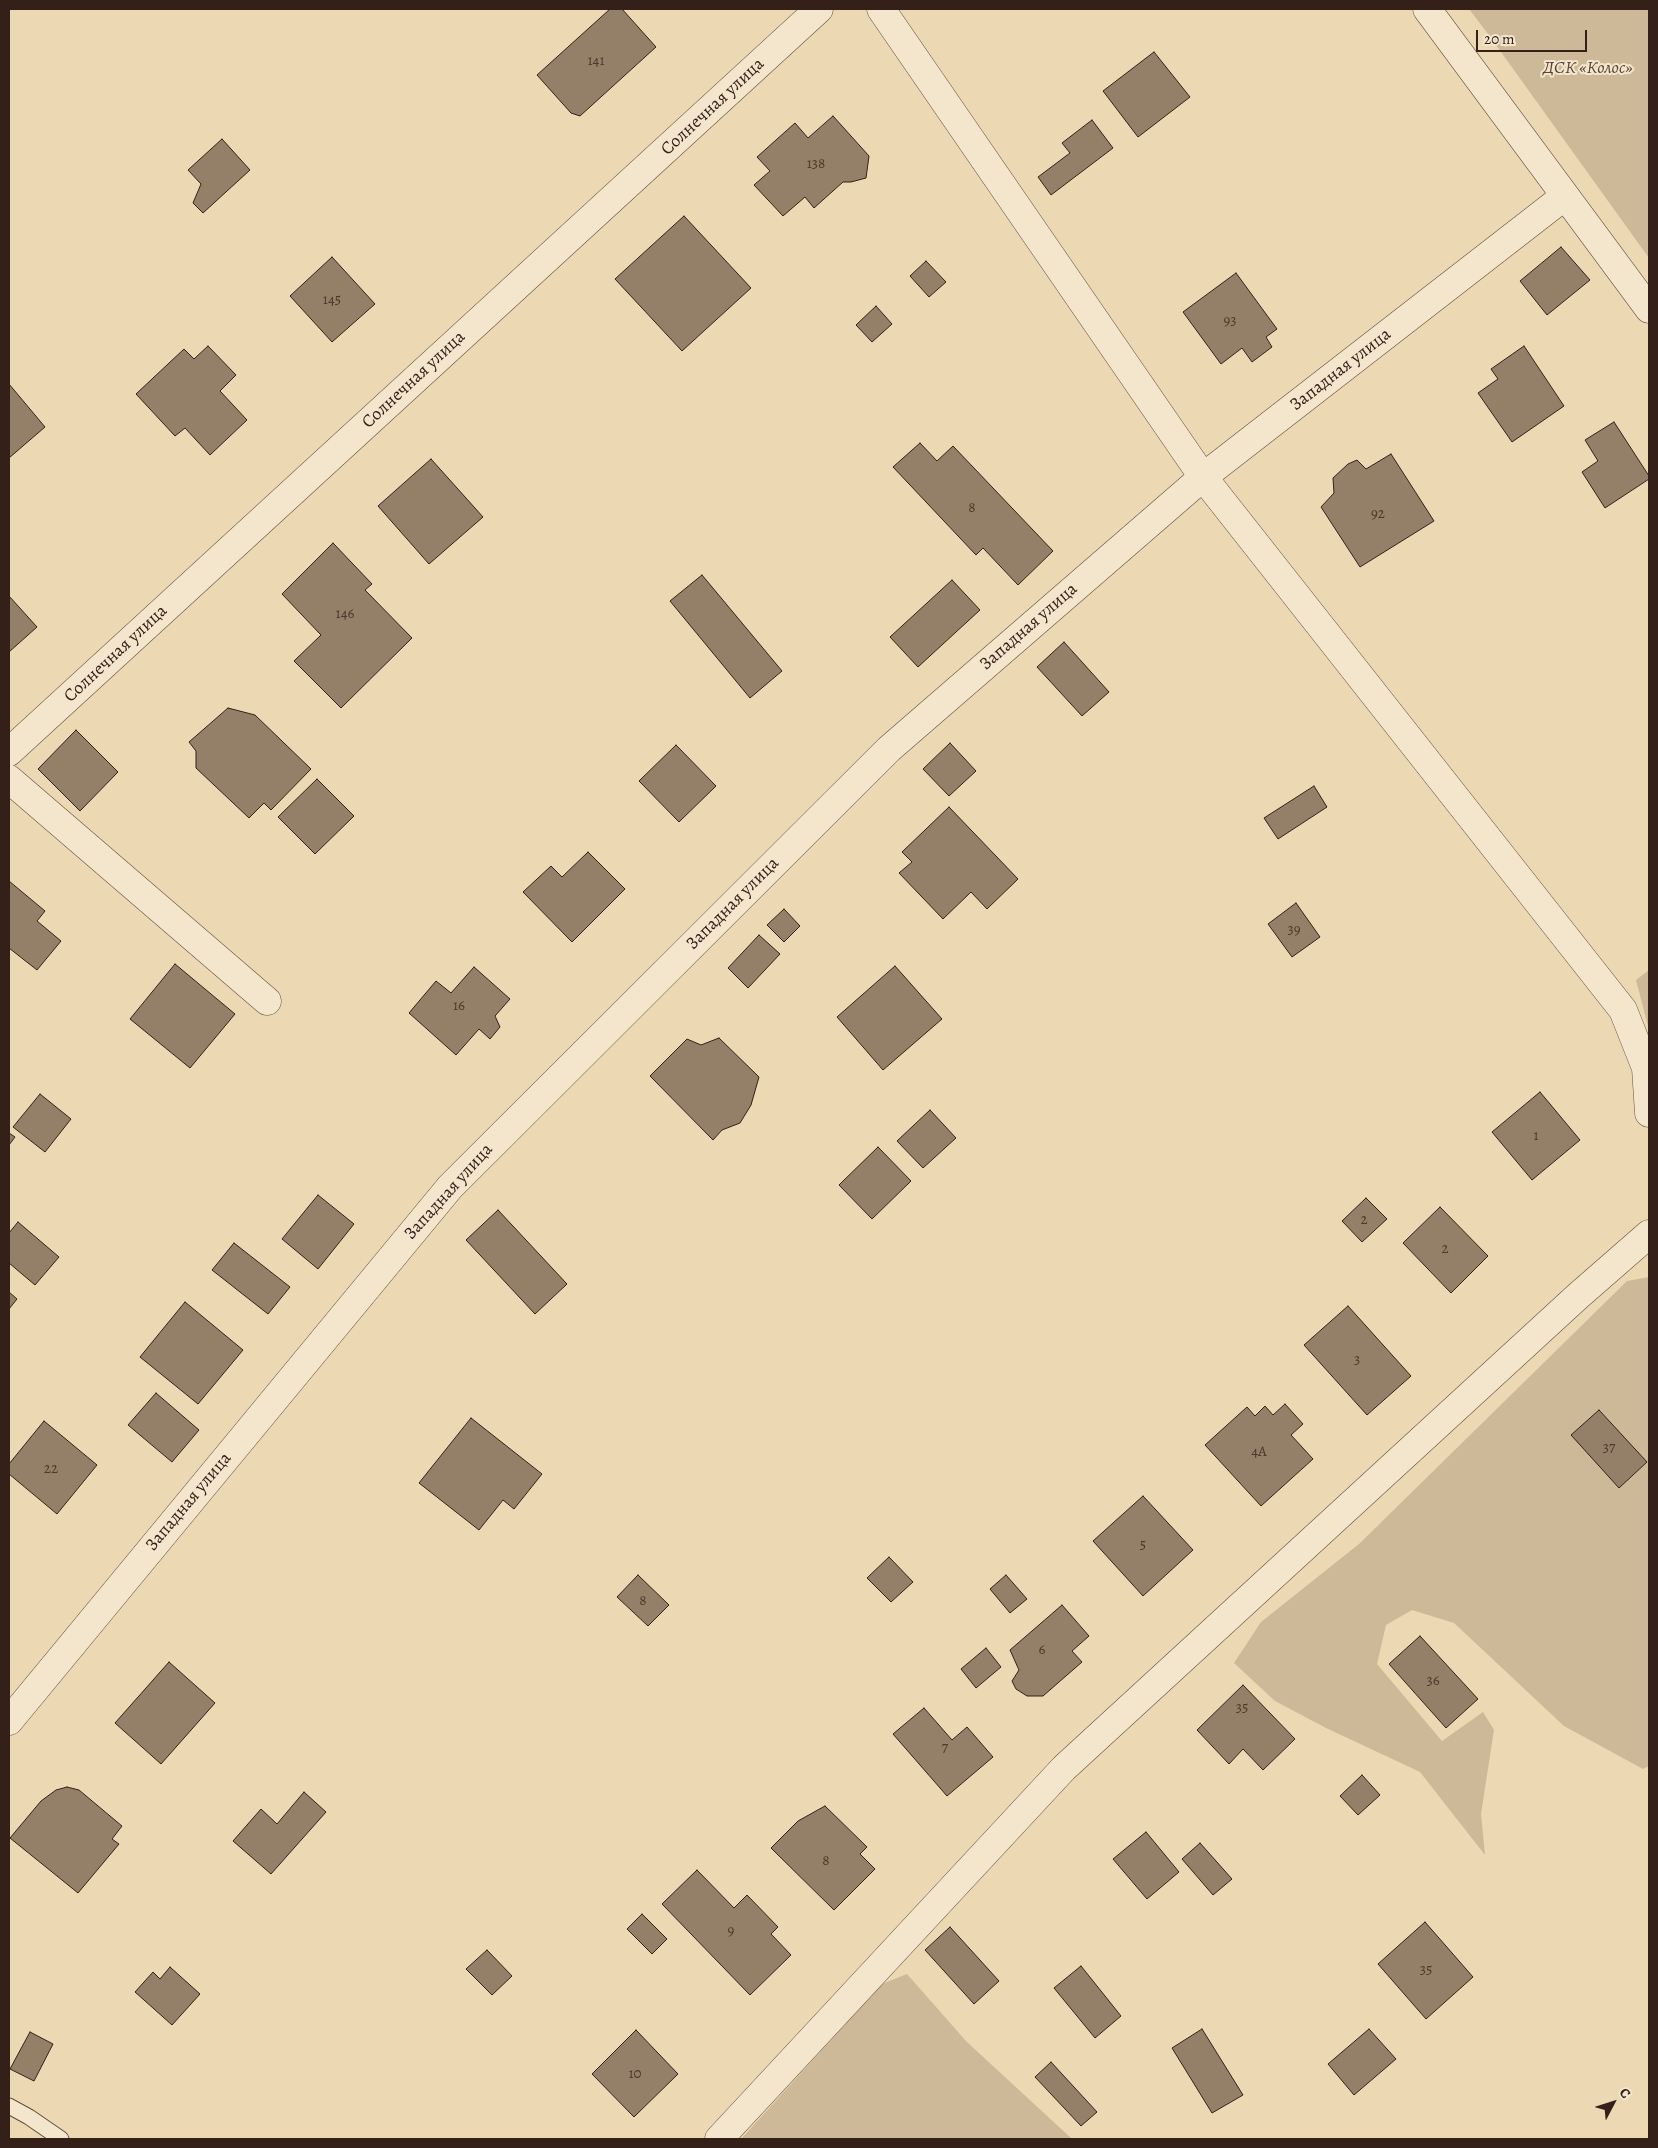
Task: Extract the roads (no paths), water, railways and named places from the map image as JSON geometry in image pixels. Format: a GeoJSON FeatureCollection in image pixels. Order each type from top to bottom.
{"type":"FeatureCollection","features":[{"type":"Feature","properties":{"kind":"street","name":"Солнечная улица"},"geometry":{"type":"LineString","coordinates":[[9,752],[819,9]]}},
{"type":"Feature","properties":{"kind":"street"},"geometry":{"type":"LineString","coordinates":[[882,9],[1203,477],[1624,1010],[1646,1068],[1649,1113]]}},
{"type":"Feature","properties":{"kind":"street"},"geometry":{"type":"LineString","coordinates":[[1427,9],[1649,309]]}},
{"type":"Feature","properties":{"kind":"street","name":"Западная улица"},"geometry":{"type":"LineString","coordinates":[[9,1721],[455,1181],[889,749],[1203,477],[1565,196]]}},
{"type":"Feature","properties":{"kind":"street"},"geometry":{"type":"LineString","coordinates":[[9,779],[267,1001]]}},
{"type":"Feature","properties":{"kind":"street"},"geometry":{"type":"LineString","coordinates":[[718,2139],[1064,1768],[1578,1296],[1649,1234]]}},
{"type":"Feature","properties":{"kind":"lane"},"geometry":{"type":"LineString","coordinates":[[9,2106],[61,2139]]}},
{"type":"Feature","properties":{"kind":"park label","name":"ДСК «Колос»"},"geometry":{"type":"Point","coordinates":[1588,69]}}]}
